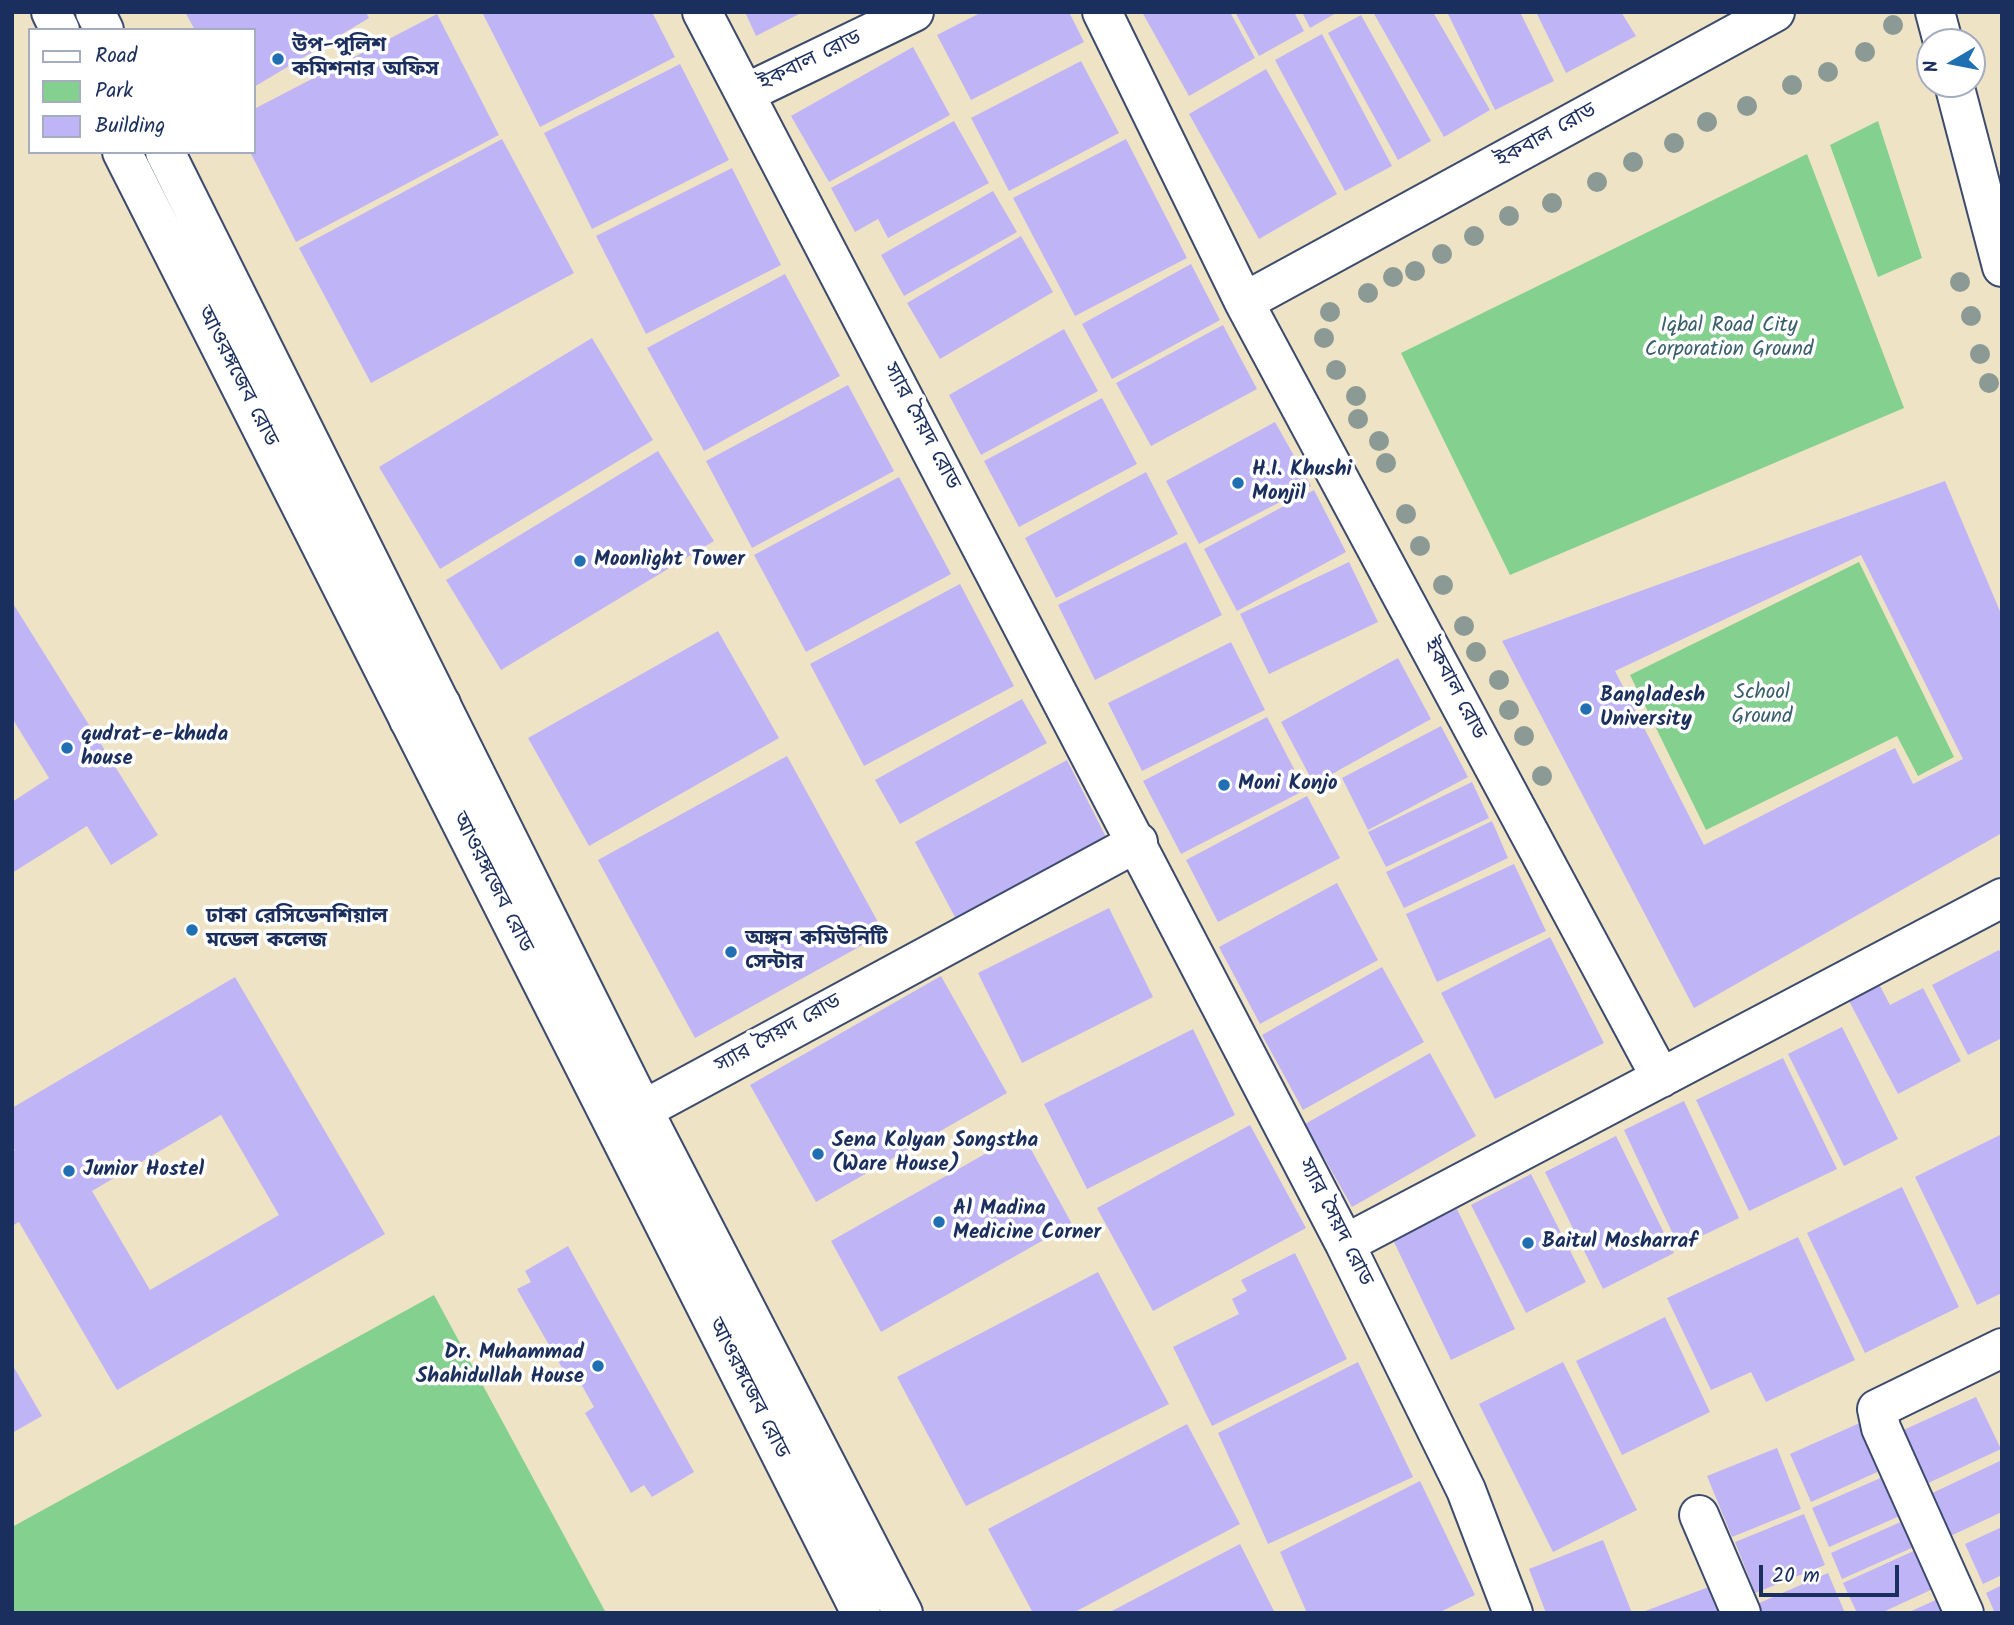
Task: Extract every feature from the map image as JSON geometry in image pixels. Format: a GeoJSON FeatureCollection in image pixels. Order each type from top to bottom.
{"type":"FeatureCollection","features":[{"type":"Feature","properties":{"kind":"street"},"geometry":{"type":"LineString","coordinates":[[51,12],[59,28]]}},
{"type":"Feature","properties":{"kind":"street"},"geometry":{"type":"LineString","coordinates":[[95,12],[103,28]]}},
{"type":"Feature","properties":{"kind":"street","name":"স্যার সৈয়দ রোড"},"geometry":{"type":"LineString","coordinates":[[702,12],[1138,842],[1345,1244],[1466,1490],[1513,1613]]}},
{"type":"Feature","properties":{"kind":"street","name":"ইকবাল রোড"},"geometry":{"type":"LineString","coordinates":[[746,93],[914,12]]}},
{"type":"Feature","properties":{"kind":"street","name":"ইকবাল রোড"},"geometry":{"type":"LineString","coordinates":[[1102,12],[1244,302],[1661,1078]]}},
{"type":"Feature","properties":{"kind":"street","name":"ইকবাল রোড"},"geometry":{"type":"LineString","coordinates":[[1244,302],[1775,12]]}},
{"type":"Feature","properties":{"kind":"street"},"geometry":{"type":"LineString","coordinates":[[1958,98],[2002,267]]}},
{"type":"Feature","properties":{"kind":"street","name":"আওরঙ্গজেব রোড"},"geometry":{"type":"LineString","coordinates":[[123,154],[643,1110],[903,1613]]}},
{"type":"Feature","properties":{"kind":"street","name":"আওরঙ্গজেব রোড"},"geometry":{"type":"LineString","coordinates":[[166,154],[425,712],[861,1613]]}},
{"type":"Feature","properties":{"kind":"street","name":"স্যার সৈয়দ রোড"},"geometry":{"type":"LineString","coordinates":[[643,1110],[1138,842]]}},
{"type":"Feature","properties":{"kind":"street"},"geometry":{"type":"LineString","coordinates":[[1345,1244],[2002,898]]}},
{"type":"Feature","properties":{"kind":"street"},"geometry":{"type":"LineString","coordinates":[[1964,1613],[1881,1428],[1877,1409],[2002,1348]]}},
{"type":"Feature","properties":{"kind":"street"},"geometry":{"type":"LineString","coordinates":[[1699,1515],[1741,1613]]}},
{"type":"Feature","properties":{"kind":"green space"},"geometry":{"type":"Polygon","coordinates":[[[1878,121],[1922,258],[1878,277],[1830,145],[1878,121]]]}},
{"type":"Feature","properties":{"kind":"green space","name":"Iqbal Road City Corporation Ground"},"geometry":{"type":"Polygon","coordinates":[[[1807,154],[1904,408],[1510,575],[1401,353],[1807,154]]]}},
{"type":"Feature","properties":{"kind":"green space","name":"School Ground"},"geometry":{"type":"Polygon","coordinates":[[[1859,562],[1954,757],[1918,776],[1897,736],[1706,830],[1630,675],[1859,562]]]}},
{"type":"Feature","properties":{"kind":"green space"},"geometry":{"type":"Polygon","coordinates":[[[434,1295],[606,1613],[12,1613],[12,1527],[434,1295]]]}},
{"type":"Feature","properties":{"kind":"building","name":"উপ-পুলিশ কমিশনার অফিস"},"geometry":{"type":"Polygon","coordinates":[[[185,12],[366,12],[369,18],[256,86],[256,28],[194,28],[185,12]]]}},
{"type":"Feature","properties":{"kind":"building"},"geometry":{"type":"Polygon","coordinates":[[[482,12],[652,12],[675,57],[540,127],[482,12]]]}},
{"type":"Feature","properties":{"kind":"building"},"geometry":{"type":"Polygon","coordinates":[[[745,12],[803,12],[756,36],[745,12]]]}},
{"type":"Feature","properties":{"kind":"building"},"geometry":{"type":"Polygon","coordinates":[[[982,12],[1069,12],[1084,42],[971,100],[937,35],[982,12]]]}},
{"type":"Feature","properties":{"kind":"building"},"geometry":{"type":"Polygon","coordinates":[[[1142,12],[1230,12],[1255,58],[1189,96],[1142,12]]]}},
{"type":"Feature","properties":{"kind":"building"},"geometry":{"type":"Polygon","coordinates":[[[1235,12],[1294,12],[1304,31],[1259,56],[1235,12]]]}},
{"type":"Feature","properties":{"kind":"building"},"geometry":{"type":"Polygon","coordinates":[[[1302,12],[1338,12],[1310,28],[1302,12]]]}},
{"type":"Feature","properties":{"kind":"building"},"geometry":{"type":"Polygon","coordinates":[[[1373,12],[1433,12],[1490,110],[1444,137],[1373,12]]]}},
{"type":"Feature","properties":{"kind":"building"},"geometry":{"type":"Polygon","coordinates":[[[1447,12],[1520,12],[1554,81],[1495,110],[1447,12]]]}},
{"type":"Feature","properties":{"kind":"building"},"geometry":{"type":"Polygon","coordinates":[[[1536,12],[1621,12],[1636,36],[1566,73],[1536,12]]]}},
{"type":"Feature","properties":{"kind":"building"},"geometry":{"type":"Polygon","coordinates":[[[437,14],[499,135],[296,242],[251,154],[256,154],[256,108],[437,14]]]}},
{"type":"Feature","properties":{"kind":"building"},"geometry":{"type":"Polygon","coordinates":[[[1361,15],[1431,141],[1398,160],[1328,33],[1361,15]]]}},
{"type":"Feature","properties":{"kind":"building"},"geometry":{"type":"Polygon","coordinates":[[[1322,34],[1392,166],[1345,191],[1275,60],[1322,34]]]}},
{"type":"Feature","properties":{"kind":"building"},"geometry":{"type":"Polygon","coordinates":[[[913,47],[950,115],[829,182],[791,116],[913,47]]]}},
{"type":"Feature","properties":{"kind":"building"},"geometry":{"type":"Polygon","coordinates":[[[1081,61],[1119,133],[1009,191],[971,118],[1081,61]]]}},
{"type":"Feature","properties":{"kind":"building"},"geometry":{"type":"Polygon","coordinates":[[[680,64],[729,160],[592,229],[544,133],[680,64]]]}},
{"type":"Feature","properties":{"kind":"building"},"geometry":{"type":"Polygon","coordinates":[[[1266,69],[1337,194],[1259,239],[1189,114],[1266,69]]]}},
{"type":"Feature","properties":{"kind":"building"},"geometry":{"type":"Polygon","coordinates":[[[954,121],[989,183],[888,238],[878,219],[855,232],[831,188],[954,121]]]}},
{"type":"Feature","properties":{"kind":"building"},"geometry":{"type":"Polygon","coordinates":[[[502,139],[574,273],[371,383],[299,248],[502,139]]]}},
{"type":"Feature","properties":{"kind":"building"},"geometry":{"type":"Polygon","coordinates":[[[1126,139],[1187,258],[1075,316],[1013,198],[1126,139]]]}},
{"type":"Feature","properties":{"kind":"building"},"geometry":{"type":"Polygon","coordinates":[[[732,168],[781,265],[646,334],[596,236],[732,168]]]}},
{"type":"Feature","properties":{"kind":"building"},"geometry":{"type":"Polygon","coordinates":[[[993,191],[1017,232],[904,296],[881,255],[993,191]]]}},
{"type":"Feature","properties":{"kind":"building"},"geometry":{"type":"Polygon","coordinates":[[[1021,236],[1053,292],[940,359],[907,303],[1021,236]]]}},
{"type":"Feature","properties":{"kind":"building"},"geometry":{"type":"Polygon","coordinates":[[[1191,264],[1220,320],[1112,379],[1082,324],[1191,264]]]}},
{"type":"Feature","properties":{"kind":"building"},"geometry":{"type":"Polygon","coordinates":[[[785,274],[840,376],[704,451],[647,348],[785,274]]]}},
{"type":"Feature","properties":{"kind":"building"},"geometry":{"type":"Polygon","coordinates":[[[1223,325],[1257,389],[1151,446],[1116,383],[1223,325]]]}},
{"type":"Feature","properties":{"kind":"building"},"geometry":{"type":"Polygon","coordinates":[[[1064,329],[1098,391],[981,455],[949,395],[1064,329]]]}},
{"type":"Feature","properties":{"kind":"building"},"geometry":{"type":"Polygon","coordinates":[[[592,338],[653,440],[440,569],[379,467],[592,338]]]}},
{"type":"Feature","properties":{"kind":"building"},"geometry":{"type":"Polygon","coordinates":[[[848,385],[894,471],[752,548],[706,461],[848,385]]]}},
{"type":"Feature","properties":{"kind":"building"},"geometry":{"type":"Polygon","coordinates":[[[1102,398],[1137,464],[1019,527],[984,461],[1102,398]]]}},
{"type":"Feature","properties":{"kind":"building","name":"H.I. Khushi Monjil"},"geometry":{"type":"Polygon","coordinates":[[[1275,422],[1311,486],[1199,544],[1166,481],[1275,422]]]}},
{"type":"Feature","properties":{"kind":"building","name":"Moonlight Tower"},"geometry":{"type":"Polygon","coordinates":[[[658,451],[714,541],[501,670],[446,580],[658,451]]]}},
{"type":"Feature","properties":{"kind":"building"},"geometry":{"type":"Polygon","coordinates":[[[1146,472],[1178,534],[1056,598],[1025,538],[1146,472]]]}},
{"type":"Feature","properties":{"kind":"building"},"geometry":{"type":"Polygon","coordinates":[[[899,477],[951,574],[806,652],[754,555],[899,477]]]}},
{"type":"Feature","properties":{"kind":"building","name":"Bangladesh University"},"geometry":{"type":"Polygon","coordinates":[[[1945,481],[2002,616],[2002,833],[1694,1008],[1502,641],[1945,481]],[[1861,555],[1615,671],[1704,845],[1895,748],[1913,784],[1963,759],[1861,555]]]}},
{"type":"Feature","properties":{"kind":"building"},"geometry":{"type":"Polygon","coordinates":[[[1314,490],[1346,552],[1237,611],[1204,549],[1314,490]]]}},
{"type":"Feature","properties":{"kind":"building"},"geometry":{"type":"Polygon","coordinates":[[[1186,542],[1222,615],[1095,680],[1058,605],[1186,542]]]}},
{"type":"Feature","properties":{"kind":"building"},"geometry":{"type":"Polygon","coordinates":[[[1349,562],[1378,622],[1269,674],[1240,614],[1349,562]]]}},
{"type":"Feature","properties":{"kind":"building"},"geometry":{"type":"Polygon","coordinates":[[[960,584],[1014,686],[864,766],[810,664],[960,584]]]}},
{"type":"Feature","properties":{"kind":"building","name":"qudrat-e-khuda house"},"geometry":{"type":"Polygon","coordinates":[[[12,602],[158,835],[111,865],[87,826],[12,873],[12,802],[49,778],[12,718],[12,602]]]}},
{"type":"Feature","properties":{"kind":"building"},"geometry":{"type":"Polygon","coordinates":[[[718,631],[779,738],[589,846],[528,738],[718,631]]]}},
{"type":"Feature","properties":{"kind":"building"},"geometry":{"type":"Polygon","coordinates":[[[1231,642],[1265,710],[1142,771],[1108,703],[1231,642]]]}},
{"type":"Feature","properties":{"kind":"building"},"geometry":{"type":"Polygon","coordinates":[[[1398,658],[1431,719],[1314,784],[1281,722],[1398,658]]]}},
{"type":"Feature","properties":{"kind":"building"},"geometry":{"type":"Polygon","coordinates":[[[1022,699],[1047,743],[900,824],[875,780],[1022,699]]]}},
{"type":"Feature","properties":{"kind":"building","name":"Moni Konjo"},"geometry":{"type":"Polygon","coordinates":[[[1267,717],[1305,790],[1181,854],[1143,781],[1267,717]]]}},
{"type":"Feature","properties":{"kind":"building"},"geometry":{"type":"Polygon","coordinates":[[[1441,726],[1468,777],[1368,830],[1342,778],[1441,726]]]}},
{"type":"Feature","properties":{"kind":"building"},"geometry":{"type":"Polygon","coordinates":[[[787,756],[884,933],[695,1038],[598,860],[787,756]]]}},
{"type":"Feature","properties":{"kind":"building"},"geometry":{"type":"Polygon","coordinates":[[[1067,760],[1106,837],[956,919],[915,842],[1067,760]]]}},
{"type":"Feature","properties":{"kind":"building"},"geometry":{"type":"Polygon","coordinates":[[[1472,782],[1489,818],[1386,867],[1368,832],[1472,782]]]}},
{"type":"Feature","properties":{"kind":"building"},"geometry":{"type":"Polygon","coordinates":[[[1307,796],[1340,858],[1218,922],[1186,860],[1307,796]]]}},
{"type":"Feature","properties":{"kind":"building"},"geometry":{"type":"Polygon","coordinates":[[[1492,821],[1508,858],[1404,908],[1386,872],[1492,821]]]}},
{"type":"Feature","properties":{"kind":"building"},"geometry":{"type":"Polygon","coordinates":[[[1514,864],[1546,931],[1437,982],[1406,914],[1514,864]]]}},
{"type":"Feature","properties":{"kind":"building"},"geometry":{"type":"Polygon","coordinates":[[[1337,883],[1378,960],[1260,1024],[1219,947],[1337,883]]]}},
{"type":"Feature","properties":{"kind":"building"},"geometry":{"type":"Polygon","coordinates":[[[1109,908],[1153,997],[1022,1063],[978,973],[1109,908]]]}},
{"type":"Feature","properties":{"kind":"building"},"geometry":{"type":"Polygon","coordinates":[[[1550,937],[1604,1043],[1495,1099],[1441,993],[1550,937]]]}},
{"type":"Feature","properties":{"kind":"building"},"geometry":{"type":"Polygon","coordinates":[[[1999,950],[2002,955],[2002,1038],[1968,1055],[1932,985],[1999,950]]]}},
{"type":"Feature","properties":{"kind":"building"},"geometry":{"type":"Polygon","coordinates":[[[1382,967],[1424,1042],[1303,1110],[1262,1035],[1382,967]]]}},
{"type":"Feature","properties":{"kind":"building"},"geometry":{"type":"Polygon","coordinates":[[[941,976],[1007,1093],[816,1202],[750,1085],[941,976]]]}},
{"type":"Feature","properties":{"kind":"building","name":"Junior Hostel"},"geometry":{"type":"Polygon","coordinates":[[[235,977],[385,1234],[117,1390],[19,1222],[12,1226],[12,1152],[15,1150],[12,1146],[12,1108],[235,977]],[[221,1115],[92,1191],[150,1290],[279,1215],[221,1115]]]}},
{"type":"Feature","properties":{"kind":"building"},"geometry":{"type":"Polygon","coordinates":[[[1840,984],[1879,984],[1890,1005],[1923,988],[1961,1061],[1898,1094],[1840,984]]]}},
{"type":"Feature","properties":{"kind":"building"},"geometry":{"type":"Polygon","coordinates":[[[1842,1027],[1898,1139],[1844,1166],[1788,1054],[1842,1027]]]}},
{"type":"Feature","properties":{"kind":"building"},"geometry":{"type":"Polygon","coordinates":[[[1193,1029],[1235,1115],[1087,1189],[1044,1104],[1193,1029]]]}},
{"type":"Feature","properties":{"kind":"building"},"geometry":{"type":"Polygon","coordinates":[[[1430,1053],[1476,1136],[1352,1207],[1305,1124],[1430,1053]]]}},
{"type":"Feature","properties":{"kind":"building"},"geometry":{"type":"Polygon","coordinates":[[[1783,1058],[1837,1169],[1749,1211],[1696,1100],[1783,1058]]]}},
{"type":"Feature","properties":{"kind":"building"},"geometry":{"type":"Polygon","coordinates":[[[1684,1101],[1739,1218],[1679,1247],[1624,1130],[1684,1101]]]}},
{"type":"Feature","properties":{"kind":"building"},"geometry":{"type":"Polygon","coordinates":[[[1250,1125],[1306,1228],[1153,1311],[1097,1208],[1250,1125]]]}},
{"type":"Feature","properties":{"kind":"building"},"geometry":{"type":"Polygon","coordinates":[[[1022,1133],[1072,1224],[881,1332],[831,1241],[1022,1133]]]}},
{"type":"Feature","properties":{"kind":"building"},"geometry":{"type":"Polygon","coordinates":[[[2002,1134],[2002,1293],[1977,1305],[1915,1177],[2002,1134]]]}},
{"type":"Feature","properties":{"kind":"building"},"geometry":{"type":"Polygon","coordinates":[[[1616,1136],[1674,1253],[1603,1289],[1545,1172],[1616,1136]]]}},
{"type":"Feature","properties":{"kind":"building","name":"Baitul Mosharraf"},"geometry":{"type":"Polygon","coordinates":[[[1531,1174],[1586,1282],[1526,1313],[1471,1205],[1531,1174]]]}},
{"type":"Feature","properties":{"kind":"building"},"geometry":{"type":"Polygon","coordinates":[[[1902,1187],[1959,1307],[1865,1353],[1807,1233],[1902,1187]]]}},
{"type":"Feature","properties":{"kind":"building"},"geometry":{"type":"Polygon","coordinates":[[[1457,1209],[1515,1329],[1451,1360],[1393,1240],[1457,1209]]]}},
{"type":"Feature","properties":{"kind":"building"},"geometry":{"type":"Polygon","coordinates":[[[1798,1237],[1855,1360],[1766,1402],[1751,1372],[1711,1390],[1667,1298],[1798,1237]]]}},
{"type":"Feature","properties":{"kind":"building","name":"Dr. Muhammad Shahidullah House"},"geometry":{"type":"Polygon","coordinates":[[[568,1246],[694,1472],[652,1497],[644,1485],[631,1493],[585,1413],[594,1407],[576,1375],[569,1380],[517,1289],[531,1282],[525,1271],[568,1246]]]}},
{"type":"Feature","properties":{"kind":"building"},"geometry":{"type":"Polygon","coordinates":[[[1295,1253],[1347,1359],[1212,1426],[1173,1347],[1239,1314],[1232,1299],[1247,1291],[1241,1280],[1295,1253]]]}},
{"type":"Feature","properties":{"kind":"building"},"geometry":{"type":"Polygon","coordinates":[[[1098,1272],[1169,1404],[966,1506],[897,1377],[1098,1272]]]}},
{"type":"Feature","properties":{"kind":"building"},"geometry":{"type":"Polygon","coordinates":[[[1665,1317],[1710,1412],[1622,1455],[1576,1361],[1665,1317]]]}},
{"type":"Feature","properties":{"kind":"building"},"geometry":{"type":"Polygon","coordinates":[[[1358,1362],[1413,1477],[1268,1544],[1218,1433],[1358,1362]]]}},
{"type":"Feature","properties":{"kind":"building"},"geometry":{"type":"Polygon","coordinates":[[[1563,1362],[1637,1510],[1553,1552],[1479,1404],[1563,1362]]]}},
{"type":"Feature","properties":{"kind":"building"},"geometry":{"type":"Polygon","coordinates":[[[12,1364],[42,1416],[12,1433],[12,1364]]]}},
{"type":"Feature","properties":{"kind":"building"},"geometry":{"type":"Polygon","coordinates":[[[1976,1397],[2001,1449],[1924,1485],[1899,1432],[1976,1397]]]}},
{"type":"Feature","properties":{"kind":"building"},"geometry":{"type":"Polygon","coordinates":[[[1862,1422],[1884,1469],[1811,1502],[1790,1454],[1862,1422]]]}},
{"type":"Feature","properties":{"kind":"building"},"geometry":{"type":"Polygon","coordinates":[[[1187,1424],[1240,1524],[1073,1613],[1033,1613],[988,1529],[1187,1424]]]}},
{"type":"Feature","properties":{"kind":"building"},"geometry":{"type":"Polygon","coordinates":[[[1777,1448],[1801,1509],[1732,1537],[1707,1476],[1777,1448]]]}},
{"type":"Feature","properties":{"kind":"building"},"geometry":{"type":"Polygon","coordinates":[[[2002,1460],[2002,1512],[1946,1538],[1926,1496],[2002,1460]]]}},
{"type":"Feature","properties":{"kind":"building"},"geometry":{"type":"Polygon","coordinates":[[[1885,1476],[1902,1515],[1829,1547],[1812,1508],[1885,1476]]]}},
{"type":"Feature","properties":{"kind":"building"},"geometry":{"type":"Polygon","coordinates":[[[1420,1481],[1475,1595],[1438,1613],[1307,1613],[1280,1552],[1420,1481]]]}},
{"type":"Feature","properties":{"kind":"building"},"geometry":{"type":"Polygon","coordinates":[[[1804,1514],[1825,1565],[1755,1593],[1735,1542],[1804,1514]]]}},
{"type":"Feature","properties":{"kind":"building"},"geometry":{"type":"Polygon","coordinates":[[[1905,1520],[1916,1546],[1842,1579],[1831,1553],[1905,1520]]]}},
{"type":"Feature","properties":{"kind":"building"},"geometry":{"type":"Polygon","coordinates":[[[2002,1527],[2002,1575],[1983,1584],[1965,1544],[2002,1527]]]}},
{"type":"Feature","properties":{"kind":"building"},"geometry":{"type":"Polygon","coordinates":[[[1603,1540],[1632,1613],[1546,1613],[1529,1569],[1603,1540]]]}},
{"type":"Feature","properties":{"kind":"building"},"geometry":{"type":"Polygon","coordinates":[[[1240,1544],[1275,1613],[1108,1613],[1240,1544]]]}},
{"type":"Feature","properties":{"kind":"building"},"geometry":{"type":"Polygon","coordinates":[[[1918,1549],[1935,1588],[1881,1613],[1857,1613],[1843,1583],[1918,1549]]]}},
{"type":"Feature","properties":{"kind":"building"},"geometry":{"type":"Polygon","coordinates":[[[1828,1573],[1845,1613],[1760,1613],[1757,1604],[1828,1573]]]}},
{"type":"Feature","properties":{"kind":"building"},"geometry":{"type":"Polygon","coordinates":[[[1722,1582],[1733,1613],[1640,1613],[1722,1582]]]}},
{"type":"Feature","properties":{"kind":"building"},"geometry":{"type":"Polygon","coordinates":[[[2002,1585],[2002,1613],[1995,1613],[1986,1593],[2002,1585]]]}},
{"type":"Feature","properties":{"kind":"building"},"geometry":{"type":"Polygon","coordinates":[[[1940,1598],[1947,1613],[1907,1613],[1940,1598]]]}},
{"type":"Feature","properties":{"kind":"place","name":"উপ-পুলিশ কমিশনার অফিস"},"geometry":{"type":"Point","coordinates":[278,59]}},
{"type":"Feature","properties":{"kind":"place","name":"H.I. Khushi Monjil"},"geometry":{"type":"Point","coordinates":[1238,483]}},
{"type":"Feature","properties":{"kind":"place","name":"Moonlight Tower"},"geometry":{"type":"Point","coordinates":[580,561]}},
{"type":"Feature","properties":{"kind":"place","name":"Bangladesh University"},"geometry":{"type":"Point","coordinates":[1586,709]}},
{"type":"Feature","properties":{"kind":"place","name":"qudrat-e-khuda house"},"geometry":{"type":"Point","coordinates":[67,748]}},
{"type":"Feature","properties":{"kind":"place","name":"Moni Konjo"},"geometry":{"type":"Point","coordinates":[1224,785]}},
{"type":"Feature","properties":{"kind":"place","name":"ঢাকা রেসিডেনশিয়াল মডেল কলেজ"},"geometry":{"type":"Point","coordinates":[192,930]}},
{"type":"Feature","properties":{"kind":"place","name":"অঙ্গন কমিউনিটি সেন্টার"},"geometry":{"type":"Point","coordinates":[731,952]}},
{"type":"Feature","properties":{"kind":"place","name":"Sena Kolyan Songstha (Ware House)"},"geometry":{"type":"Point","coordinates":[818,1154]}},
{"type":"Feature","properties":{"kind":"place","name":"Junior Hostel"},"geometry":{"type":"Point","coordinates":[69,1171]}},
{"type":"Feature","properties":{"kind":"place","name":"Al Madina Medicine Corner"},"geometry":{"type":"Point","coordinates":[939,1222]}},
{"type":"Feature","properties":{"kind":"place","name":"Baitul Mosharraf"},"geometry":{"type":"Point","coordinates":[1528,1243]}},
{"type":"Feature","properties":{"kind":"place","name":"Dr. Muhammad Shahidullah House"},"geometry":{"type":"Point","coordinates":[598,1366]}}]}
